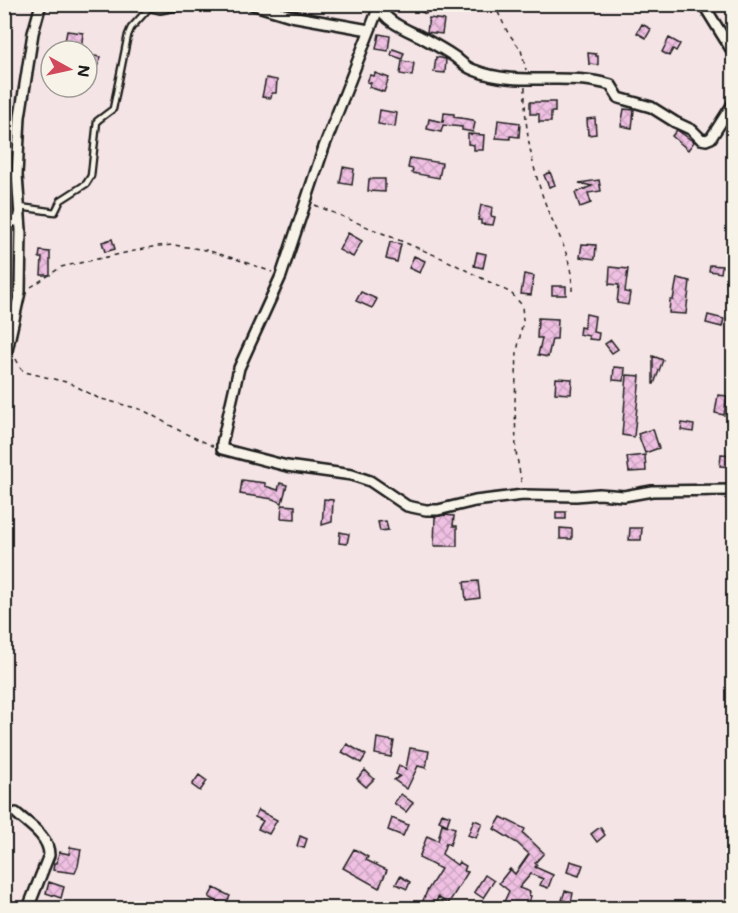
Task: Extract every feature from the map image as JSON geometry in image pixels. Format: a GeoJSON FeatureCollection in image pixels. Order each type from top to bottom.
{"type":"FeatureCollection","features":[{"type":"Feature","properties":{"kind":"street"},"geometry":{"type":"LineString","coordinates":[[4,364],[20,292],[20,207],[17,175],[20,117],[33,33],[41,4]]}},
{"type":"Feature","properties":{"kind":"street"},"geometry":{"type":"LineString","coordinates":[[146,6],[160,8],[181,4]]}},
{"type":"Feature","properties":{"kind":"street"},"geometry":{"type":"LineString","coordinates":[[251,4],[291,16],[369,30]]}},
{"type":"Feature","properties":{"kind":"street"},"geometry":{"type":"LineString","coordinates":[[704,4],[734,54]]}},
{"type":"Feature","properties":{"kind":"street"},"geometry":{"type":"LineString","coordinates":[[380,5],[328,136],[281,276],[239,368],[222,449],[288,466],[326,470],[370,481],[397,501],[416,509],[438,510],[475,501],[523,495],[624,496],[652,491],[734,490]]}},
{"type":"Feature","properties":{"kind":"street"},"geometry":{"type":"LineString","coordinates":[[380,5],[382,12],[390,20],[437,46],[472,70],[485,74],[526,79],[587,80],[611,85],[619,98],[651,107],[692,130],[701,140],[706,140],[715,132],[734,102]]}},
{"type":"Feature","properties":{"kind":"street"},"geometry":{"type":"LineString","coordinates":[[4,221],[17,221],[20,218]]}},
{"type":"Feature","properties":{"kind":"street"},"geometry":{"type":"LineString","coordinates":[[16,813],[45,839],[49,846],[49,855],[28,909]]}},
{"type":"Feature","properties":{"kind":"lane"},"geometry":{"type":"LineString","coordinates":[[20,207],[55,212],[63,198],[86,184],[93,164],[97,121],[113,109],[128,35],[146,6]]}},
{"type":"Feature","properties":{"kind":"path"},"geometry":{"type":"LineString","coordinates":[[494,4],[507,31],[521,50],[525,63],[525,104],[530,149],[541,193],[572,268],[572,291]]}},
{"type":"Feature","properties":{"kind":"path"},"geometry":{"type":"LineString","coordinates":[[306,202],[444,259],[511,293],[522,305],[523,321],[517,352],[515,402],[516,452],[523,495]]}},
{"type":"Feature","properties":{"kind":"path"},"geometry":{"type":"LineString","coordinates":[[20,292],[37,284],[61,267],[157,246],[174,245],[206,250],[281,276]]}},
{"type":"Feature","properties":{"kind":"path"},"geometry":{"type":"LineString","coordinates":[[10,344],[21,369],[25,372],[70,383],[98,398],[143,410],[182,432],[222,449]]}},
{"type":"Feature","properties":{"kind":"building"},"geometry":{"type":"Polygon","coordinates":[[[403,4],[428,6],[426,14],[403,4]]]}},
{"type":"Feature","properties":{"kind":"building"},"geometry":{"type":"Polygon","coordinates":[[[446,4],[458,4],[458,12],[447,12],[446,4]]]}},
{"type":"Feature","properties":{"kind":"building"},"geometry":{"type":"Polygon","coordinates":[[[429,18],[444,20],[442,34],[427,32],[429,18]]]}},
{"type":"Feature","properties":{"kind":"building"},"geometry":{"type":"Polygon","coordinates":[[[642,24],[651,29],[646,38],[637,33],[642,24]]]}},
{"type":"Feature","properties":{"kind":"building"},"geometry":{"type":"Polygon","coordinates":[[[67,31],[83,33],[82,39],[66,39],[67,31]]]}},
{"type":"Feature","properties":{"kind":"building"},"geometry":{"type":"Polygon","coordinates":[[[379,34],[390,36],[388,51],[376,49],[379,34]]]}},
{"type":"Feature","properties":{"kind":"building"},"geometry":{"type":"Polygon","coordinates":[[[669,38],[680,44],[669,56],[662,52],[669,38]]]}},
{"type":"Feature","properties":{"kind":"building"},"geometry":{"type":"Polygon","coordinates":[[[393,49],[404,53],[402,59],[391,55],[393,49]]]}},
{"type":"Feature","properties":{"kind":"building"},"geometry":{"type":"Polygon","coordinates":[[[588,53],[598,56],[598,65],[589,64],[588,53]]]}},
{"type":"Feature","properties":{"kind":"building"},"geometry":{"type":"Polygon","coordinates":[[[436,57],[446,59],[445,73],[434,72],[436,57]]]}},
{"type":"Feature","properties":{"kind":"building"},"geometry":{"type":"Polygon","coordinates":[[[402,61],[414,63],[412,76],[400,74],[402,61]]]}},
{"type":"Feature","properties":{"kind":"building"},"geometry":{"type":"Polygon","coordinates":[[[375,73],[389,78],[384,92],[369,87],[371,83],[367,82],[370,75],[374,76],[375,73]]]}},
{"type":"Feature","properties":{"kind":"building"},"geometry":{"type":"Polygon","coordinates":[[[266,78],[277,80],[276,93],[272,93],[271,98],[262,97],[266,78]]]}},
{"type":"Feature","properties":{"kind":"building"},"geometry":{"type":"Polygon","coordinates":[[[530,102],[555,102],[555,112],[551,112],[551,122],[539,122],[539,114],[530,114],[530,102]]]}},
{"type":"Feature","properties":{"kind":"building"},"geometry":{"type":"Polygon","coordinates":[[[624,109],[634,110],[632,128],[621,126],[624,109]]]}},
{"type":"Feature","properties":{"kind":"building"},"geometry":{"type":"Polygon","coordinates":[[[380,110],[397,113],[395,127],[378,124],[380,110]]]}},
{"type":"Feature","properties":{"kind":"building"},"geometry":{"type":"Polygon","coordinates":[[[444,113],[473,120],[475,123],[473,132],[462,130],[462,127],[443,125],[441,132],[427,129],[429,119],[443,122],[444,113]]]}},
{"type":"Feature","properties":{"kind":"building"},"geometry":{"type":"Polygon","coordinates":[[[595,118],[596,134],[588,135],[587,119],[595,118]]]}},
{"type":"Feature","properties":{"kind":"building"},"geometry":{"type":"Polygon","coordinates":[[[498,120],[520,123],[519,137],[496,138],[498,120]]]}},
{"type":"Feature","properties":{"kind":"building"},"geometry":{"type":"Polygon","coordinates":[[[677,130],[694,142],[688,150],[672,136],[677,130]]]}},
{"type":"Feature","properties":{"kind":"building"},"geometry":{"type":"Polygon","coordinates":[[[468,134],[484,135],[483,150],[474,150],[474,145],[468,144],[468,134]]]}},
{"type":"Feature","properties":{"kind":"building"},"geometry":{"type":"Polygon","coordinates":[[[410,158],[442,163],[439,178],[412,173],[413,169],[408,168],[410,158]]]}},
{"type":"Feature","properties":{"kind":"building"},"geometry":{"type":"Polygon","coordinates":[[[343,167],[354,169],[352,185],[340,183],[343,167]]]}},
{"type":"Feature","properties":{"kind":"building"},"geometry":{"type":"Polygon","coordinates":[[[550,172],[555,185],[549,187],[544,175],[550,172]]]}},
{"type":"Feature","properties":{"kind":"building"},"geometry":{"type":"Polygon","coordinates":[[[369,179],[385,179],[385,192],[368,191],[369,179]]]}},
{"type":"Feature","properties":{"kind":"building"},"geometry":{"type":"Polygon","coordinates":[[[599,180],[601,191],[588,193],[591,203],[580,207],[575,193],[592,186],[579,183],[599,180]]]}},
{"type":"Feature","properties":{"kind":"building"},"geometry":{"type":"Polygon","coordinates":[[[481,205],[492,207],[491,216],[495,217],[493,225],[481,224],[481,220],[478,220],[481,205]]]}},
{"type":"Feature","properties":{"kind":"building"},"geometry":{"type":"Polygon","coordinates":[[[348,233],[362,241],[353,257],[339,250],[348,233]]]}},
{"type":"Feature","properties":{"kind":"building"},"geometry":{"type":"Polygon","coordinates":[[[112,239],[115,249],[105,252],[102,242],[112,239]]]}},
{"type":"Feature","properties":{"kind":"building"},"geometry":{"type":"Polygon","coordinates":[[[390,242],[401,244],[397,262],[386,259],[390,242]]]}},
{"type":"Feature","properties":{"kind":"building"},"geometry":{"type":"Polygon","coordinates":[[[582,244],[596,245],[595,259],[580,257],[582,244]]]}},
{"type":"Feature","properties":{"kind":"building"},"geometry":{"type":"Polygon","coordinates":[[[40,251],[50,252],[50,275],[41,275],[40,251]]]}},
{"type":"Feature","properties":{"kind":"building"},"geometry":{"type":"Polygon","coordinates":[[[477,252],[486,254],[483,268],[474,266],[477,252]]]}},
{"type":"Feature","properties":{"kind":"building"},"geometry":{"type":"Polygon","coordinates":[[[414,256],[425,261],[420,273],[409,268],[414,256]]]}},
{"type":"Feature","properties":{"kind":"building"},"geometry":{"type":"Polygon","coordinates":[[[710,265],[722,266],[721,273],[709,271],[710,265]]]}},
{"type":"Feature","properties":{"kind":"building"},"geometry":{"type":"Polygon","coordinates":[[[610,267],[628,269],[625,292],[630,293],[628,305],[617,303],[619,285],[609,284],[610,267]]]}},
{"type":"Feature","properties":{"kind":"building"},"geometry":{"type":"Polygon","coordinates":[[[524,274],[534,276],[531,295],[521,294],[524,274]]]}},
{"type":"Feature","properties":{"kind":"building"},"geometry":{"type":"Polygon","coordinates":[[[677,278],[690,281],[686,314],[669,313],[670,300],[673,300],[677,278]]]}},
{"type":"Feature","properties":{"kind":"building"},"geometry":{"type":"Polygon","coordinates":[[[552,286],[566,286],[566,295],[552,295],[552,286]]]}},
{"type":"Feature","properties":{"kind":"building"},"geometry":{"type":"Polygon","coordinates":[[[361,292],[377,299],[372,308],[356,301],[361,292]]]}},
{"type":"Feature","properties":{"kind":"building"},"geometry":{"type":"Polygon","coordinates":[[[586,314],[595,316],[593,332],[599,333],[598,340],[579,334],[580,327],[584,328],[586,314]]]}},
{"type":"Feature","properties":{"kind":"building"},"geometry":{"type":"Polygon","coordinates":[[[708,315],[724,319],[722,327],[706,323],[708,315]]]}},
{"type":"Feature","properties":{"kind":"building"},"geometry":{"type":"Polygon","coordinates":[[[538,318],[558,319],[557,339],[552,339],[548,357],[538,355],[542,338],[537,338],[538,318]]]}},
{"type":"Feature","properties":{"kind":"building"},"geometry":{"type":"Polygon","coordinates":[[[611,340],[618,349],[612,353],[605,344],[611,340]]]}},
{"type":"Feature","properties":{"kind":"building"},"geometry":{"type":"Polygon","coordinates":[[[653,356],[663,360],[654,384],[653,384],[653,356]]]}},
{"type":"Feature","properties":{"kind":"building"},"geometry":{"type":"Polygon","coordinates":[[[614,367],[625,368],[624,381],[613,380],[614,367]]]}},
{"type":"Feature","properties":{"kind":"building"},"geometry":{"type":"Polygon","coordinates":[[[627,375],[640,376],[634,437],[622,435],[627,375]]]}},
{"type":"Feature","properties":{"kind":"building"},"geometry":{"type":"Polygon","coordinates":[[[556,378],[572,379],[571,394],[555,393],[556,378]]]}},
{"type":"Feature","properties":{"kind":"building"},"geometry":{"type":"Polygon","coordinates":[[[718,395],[727,396],[724,415],[715,413],[718,395]]]}},
{"type":"Feature","properties":{"kind":"building"},"geometry":{"type":"Polygon","coordinates":[[[682,423],[694,425],[693,432],[681,430],[682,423]]]}},
{"type":"Feature","properties":{"kind":"building"},"geometry":{"type":"Polygon","coordinates":[[[653,429],[659,448],[645,453],[638,434],[653,429]]]}},
{"type":"Feature","properties":{"kind":"building"},"geometry":{"type":"Polygon","coordinates":[[[721,454],[733,455],[732,467],[720,466],[721,454]]]}},
{"type":"Feature","properties":{"kind":"building"},"geometry":{"type":"Polygon","coordinates":[[[645,455],[646,471],[629,472],[627,457],[645,455]]]}},
{"type":"Feature","properties":{"kind":"building"},"geometry":{"type":"Polygon","coordinates":[[[242,480],[265,483],[265,486],[278,490],[280,483],[287,485],[282,503],[273,499],[240,494],[242,480]]]}},
{"type":"Feature","properties":{"kind":"building"},"geometry":{"type":"Polygon","coordinates":[[[324,499],[333,500],[332,522],[322,525],[324,499]]]}},
{"type":"Feature","properties":{"kind":"building"},"geometry":{"type":"Polygon","coordinates":[[[282,505],[295,506],[295,519],[281,518],[282,505]]]}},
{"type":"Feature","properties":{"kind":"building"},"geometry":{"type":"Polygon","coordinates":[[[556,512],[566,512],[566,519],[556,519],[556,512]]]}},
{"type":"Feature","properties":{"kind":"building"},"geometry":{"type":"Polygon","coordinates":[[[454,516],[453,526],[457,526],[457,546],[434,546],[435,517],[454,516]]]}},
{"type":"Feature","properties":{"kind":"building"},"geometry":{"type":"Polygon","coordinates":[[[386,521],[388,530],[380,531],[378,522],[386,521]]]}},
{"type":"Feature","properties":{"kind":"building"},"geometry":{"type":"Polygon","coordinates":[[[560,528],[572,529],[572,539],[560,539],[560,528]]]}},
{"type":"Feature","properties":{"kind":"building"},"geometry":{"type":"Polygon","coordinates":[[[630,528],[642,528],[641,540],[629,540],[630,528]]]}},
{"type":"Feature","properties":{"kind":"building"},"geometry":{"type":"Polygon","coordinates":[[[340,532],[349,534],[347,544],[339,543],[340,532]]]}},
{"type":"Feature","properties":{"kind":"building"},"geometry":{"type":"Polygon","coordinates":[[[478,581],[480,598],[466,600],[464,582],[478,581]]]}},
{"type":"Feature","properties":{"kind":"building"},"geometry":{"type":"Polygon","coordinates":[[[377,738],[394,741],[391,757],[375,754],[377,738]]]}},
{"type":"Feature","properties":{"kind":"building"},"geometry":{"type":"Polygon","coordinates":[[[347,744],[366,755],[361,763],[342,752],[347,744]]]}},
{"type":"Feature","properties":{"kind":"building"},"geometry":{"type":"Polygon","coordinates":[[[410,748],[429,751],[426,768],[418,766],[407,789],[394,780],[400,776],[396,774],[399,765],[406,769],[410,748]]]}},
{"type":"Feature","properties":{"kind":"building"},"geometry":{"type":"Polygon","coordinates":[[[365,770],[374,779],[366,787],[357,779],[365,770]]]}},
{"type":"Feature","properties":{"kind":"building"},"geometry":{"type":"Polygon","coordinates":[[[199,775],[207,781],[200,791],[192,785],[199,775]]]}},
{"type":"Feature","properties":{"kind":"building"},"geometry":{"type":"Polygon","coordinates":[[[401,794],[413,803],[406,812],[394,803],[401,794]]]}},
{"type":"Feature","properties":{"kind":"building"},"geometry":{"type":"Polygon","coordinates":[[[258,810],[277,820],[269,834],[258,829],[263,821],[255,817],[258,810]]]}},
{"type":"Feature","properties":{"kind":"building"},"geometry":{"type":"Polygon","coordinates":[[[442,813],[450,816],[447,825],[439,821],[442,813]]]}},
{"type":"Feature","properties":{"kind":"building"},"geometry":{"type":"Polygon","coordinates":[[[501,817],[525,829],[523,833],[544,853],[535,863],[537,865],[535,867],[553,875],[548,888],[540,885],[543,879],[531,874],[519,888],[530,892],[527,909],[511,909],[503,904],[509,891],[499,883],[510,869],[515,874],[529,854],[517,843],[494,829],[501,817]]]}},
{"type":"Feature","properties":{"kind":"building"},"geometry":{"type":"Polygon","coordinates":[[[392,818],[408,825],[403,836],[388,830],[392,818]]]}},
{"type":"Feature","properties":{"kind":"building"},"geometry":{"type":"Polygon","coordinates":[[[474,820],[482,823],[476,838],[468,835],[474,820]]]}},
{"type":"Feature","properties":{"kind":"building"},"geometry":{"type":"Polygon","coordinates":[[[442,824],[455,828],[450,845],[446,843],[442,854],[457,865],[459,862],[466,866],[464,871],[468,872],[448,904],[438,897],[434,908],[422,903],[441,869],[419,858],[427,836],[438,841],[442,824]]]}},
{"type":"Feature","properties":{"kind":"building"},"geometry":{"type":"Polygon","coordinates":[[[600,827],[605,835],[597,842],[591,834],[600,827]]]}},
{"type":"Feature","properties":{"kind":"building"},"geometry":{"type":"Polygon","coordinates":[[[300,836],[307,839],[304,848],[297,846],[300,836]]]}},
{"type":"Feature","properties":{"kind":"building"},"geometry":{"type":"Polygon","coordinates":[[[70,847],[81,849],[75,873],[53,870],[59,852],[69,854],[70,847]]]}},
{"type":"Feature","properties":{"kind":"building"},"geometry":{"type":"Polygon","coordinates":[[[354,849],[368,857],[366,860],[387,870],[379,888],[343,868],[354,849]]]}},
{"type":"Feature","properties":{"kind":"building"},"geometry":{"type":"Polygon","coordinates":[[[570,861],[583,865],[579,876],[567,872],[570,861]]]}},
{"type":"Feature","properties":{"kind":"building"},"geometry":{"type":"Polygon","coordinates":[[[485,875],[494,881],[483,898],[474,892],[485,875]]]}},
{"type":"Feature","properties":{"kind":"building"},"geometry":{"type":"Polygon","coordinates":[[[400,876],[410,882],[407,889],[396,884],[400,876]]]}},
{"type":"Feature","properties":{"kind":"building"},"geometry":{"type":"Polygon","coordinates":[[[49,882],[64,887],[61,898],[46,893],[49,882]]]}},
{"type":"Feature","properties":{"kind":"building"},"geometry":{"type":"Polygon","coordinates":[[[214,888],[230,896],[225,906],[209,897],[214,888]]]}},
{"type":"Feature","properties":{"kind":"building"},"geometry":{"type":"Polygon","coordinates":[[[565,891],[573,893],[571,903],[562,900],[565,891]]]}}]}
